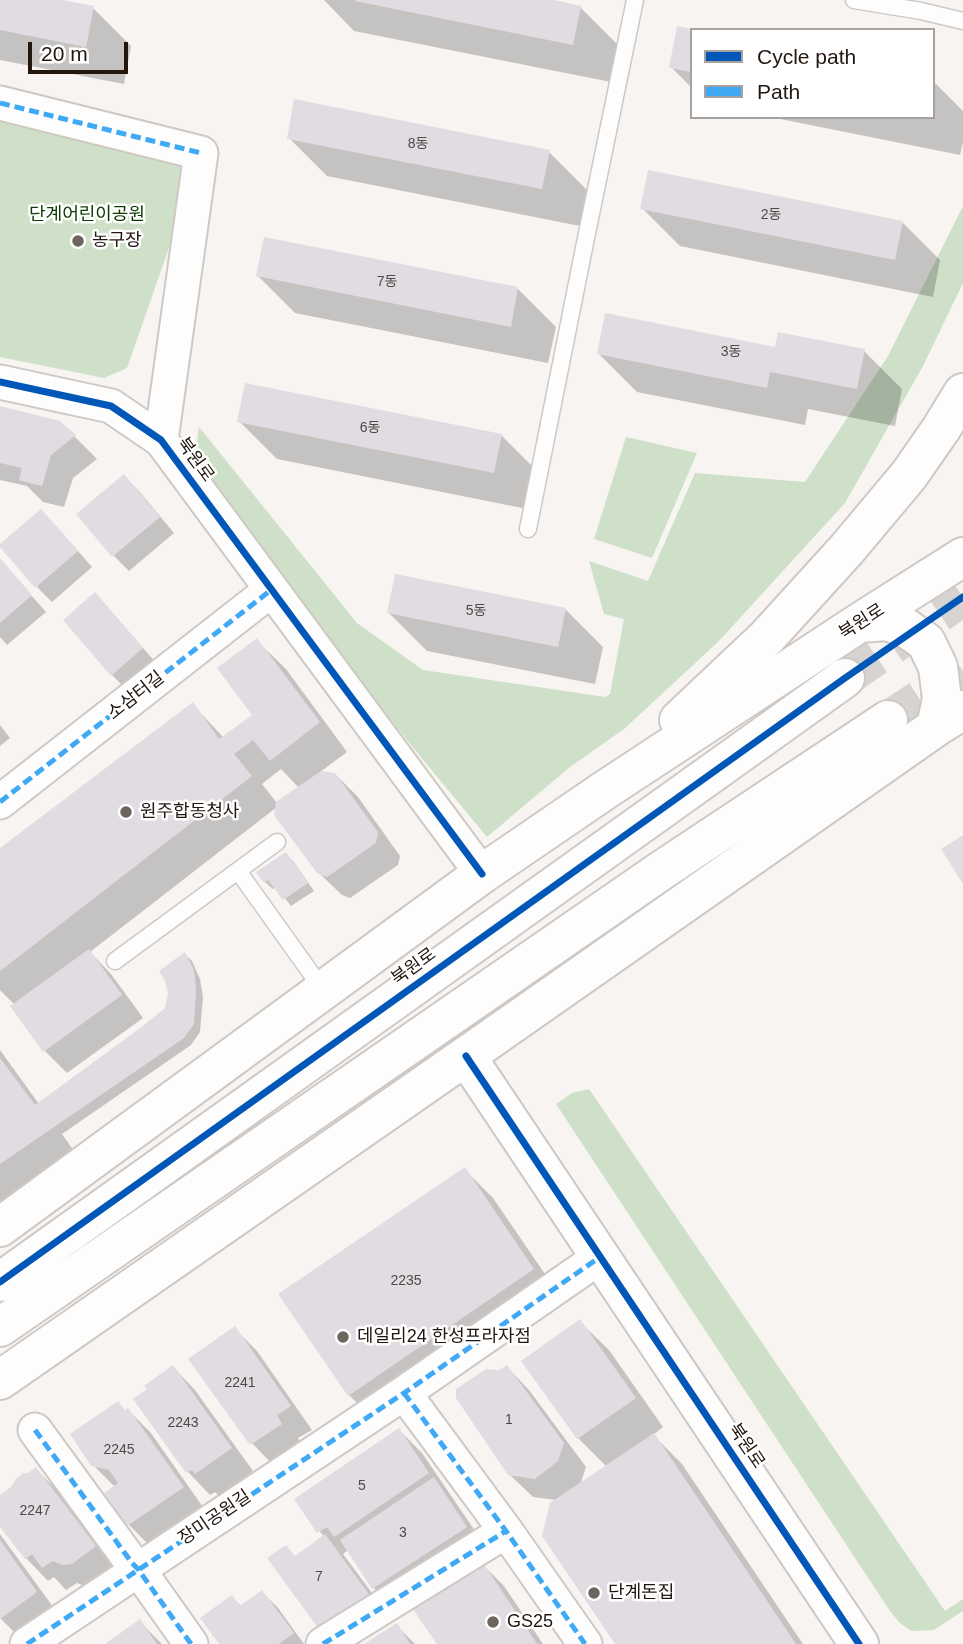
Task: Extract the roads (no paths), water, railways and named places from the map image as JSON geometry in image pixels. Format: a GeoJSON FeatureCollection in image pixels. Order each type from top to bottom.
{"type":"FeatureCollection","features":[{"type":"Feature","properties":{"kind":"street"},"geometry":{"type":"LineString","coordinates":[[0,103],[201,153],[161,440]]}},
{"type":"Feature","properties":{"kind":"street","name":"북원로"},"geometry":{"type":"LineString","coordinates":[[0,382],[111,407],[161,440],[482,874]]}},
{"type":"Feature","properties":{"kind":"street"},"geometry":{"type":"LineString","coordinates":[[605,790],[767,637],[847,549],[908,475],[963,393]]}},
{"type":"Feature","properties":{"kind":"street","name":"북원로"},"geometry":{"type":"LineString","coordinates":[[0,1227],[482,874],[605,790],[963,557]]}},
{"type":"Feature","properties":{"kind":"street","name":"소삼터길"},"geometry":{"type":"LineString","coordinates":[[0,802],[271,590]]}},
{"type":"Feature","properties":{"kind":"street"},"geometry":{"type":"LineString","coordinates":[[0,1380],[954,718],[942,699],[938,667],[926,642],[906,628],[887,621],[859,623]]}},
{"type":"Feature","properties":{"kind":"street","name":"북원로"},"geometry":{"type":"LineString","coordinates":[[0,1282],[845,678]]}},
{"type":"Feature","properties":{"kind":"street"},"geometry":{"type":"LineString","coordinates":[[0,1327],[662,870],[888,720]]}},
{"type":"Feature","properties":{"kind":"street","name":"북원로"},"geometry":{"type":"LineString","coordinates":[[466,1056],[859,1644]]}},
{"type":"Feature","properties":{"kind":"street","name":"장미공원길"},"geometry":{"type":"LineString","coordinates":[[27,1644],[404,1393],[600,1257]]}},
{"type":"Feature","properties":{"kind":"street"},"geometry":{"type":"LineString","coordinates":[[404,1393],[585,1644]]}},
{"type":"Feature","properties":{"kind":"street"},"geometry":{"type":"LineString","coordinates":[[35,1430],[191,1644]]}},
{"type":"Feature","properties":{"kind":"street"},"geometry":{"type":"LineString","coordinates":[[323,1644],[506,1531]]}},
{"type":"Feature","properties":{"kind":"lane"},"geometry":{"type":"LineString","coordinates":[[528,529],[635,0]]}},
{"type":"Feature","properties":{"kind":"lane"},"geometry":{"type":"LineString","coordinates":[[855,0],[963,21]]}},
{"type":"Feature","properties":{"kind":"lane"},"geometry":{"type":"LineString","coordinates":[[115,961],[277,842]]}},
{"type":"Feature","properties":{"kind":"lane"},"geometry":{"type":"LineString","coordinates":[[238,872],[323,990]]}},
{"type":"Feature","properties":{"kind":"tunnel"},"geometry":{"type":"LineString","coordinates":[[845,678],[963,597]]}},
{"type":"Feature","properties":{"kind":"tunnel"},"geometry":{"type":"LineString","coordinates":[[888,720],[963,671]]}},
{"type":"Feature","properties":{"kind":"place","name":"농구장"},"geometry":{"type":"Point","coordinates":[78,241]}},
{"type":"Feature","properties":{"kind":"place","name":"원주합동청사"},"geometry":{"type":"Point","coordinates":[126,812]}},
{"type":"Feature","properties":{"kind":"place","name":"데일리24 한성프라자점"},"geometry":{"type":"Point","coordinates":[343,1337]}},
{"type":"Feature","properties":{"kind":"place","name":"단계돈집"},"geometry":{"type":"Point","coordinates":[594,1593]}},
{"type":"Feature","properties":{"kind":"place","name":"GS25"},"geometry":{"type":"Point","coordinates":[493,1622]}},
{"type":"Feature","properties":{"kind":"park label","name":"단계어린이공원"},"geometry":{"type":"Point","coordinates":[87,215]}}]}
